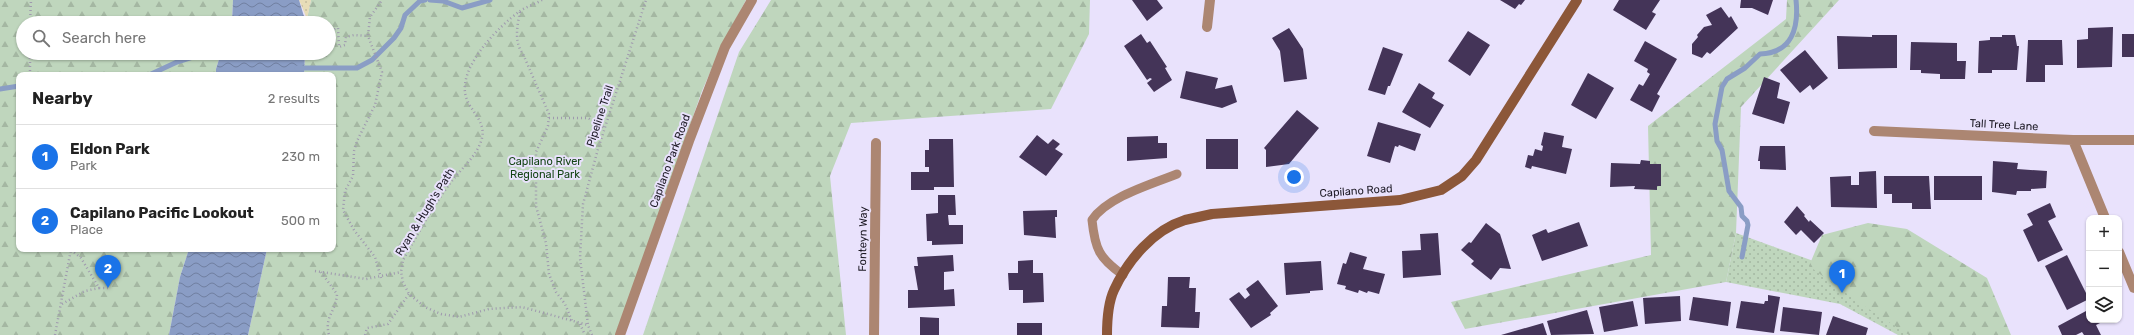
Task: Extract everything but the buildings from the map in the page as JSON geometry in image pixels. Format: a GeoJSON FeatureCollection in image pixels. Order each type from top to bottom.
{"type":"FeatureCollection","features":[{"type":"Feature","properties":{"kind":"main road","name":"Capilano Road"},"geometry":{"type":"LineString","coordinates":[[1107,335],[1107,319],[1114,290],[1133,257],[1149,241],[1167,228],[1184,220],[1212,214],[1400,200],[1441,190],[1462,176],[1476,160],[1577,0]]}},
{"type":"Feature","properties":{"kind":"street","name":"Capilano Park Road"},"geometry":{"type":"LineString","coordinates":[[620,335],[689,141],[726,47],[752,0]]}},
{"type":"Feature","properties":{"kind":"street"},"geometry":{"type":"LineString","coordinates":[[1207,27],[1210,0]]}},
{"type":"Feature","properties":{"kind":"street","name":"Tall Tree Lane"},"geometry":{"type":"LineString","coordinates":[[1874,131],[2073,140],[2134,140]]}},
{"type":"Feature","properties":{"kind":"street"},"geometry":{"type":"LineString","coordinates":[[2073,140],[2104,215]]}},
{"type":"Feature","properties":{"kind":"street","name":"Fonteyn Way"},"geometry":{"type":"LineString","coordinates":[[874,335],[876,143]]}},
{"type":"Feature","properties":{"kind":"street"},"geometry":{"type":"LineString","coordinates":[[2122,259],[2134,288]]}},
{"type":"Feature","properties":{"kind":"lane"},"geometry":{"type":"LineString","coordinates":[[1123,275],[1101,257],[1093,234],[1092,220],[1097,211],[1117,199],[1177,174]]}},
{"type":"Feature","properties":{"kind":"path"},"geometry":{"type":"LineString","coordinates":[[30,16],[31,0]]}},
{"type":"Feature","properties":{"kind":"path"},"geometry":{"type":"LineString","coordinates":[[381,278],[374,257],[354,230],[343,210],[345,191],[353,176],[354,151],[357,141],[375,105],[382,72],[368,36],[370,17],[382,0]]}},
{"type":"Feature","properties":{"kind":"path","name":"Ryan & Hugh's Path"},"geometry":{"type":"LineString","coordinates":[[542,0],[521,11],[504,25],[484,46],[469,69],[465,82],[466,97],[480,121],[482,138],[478,149],[450,183],[413,243],[403,260],[401,272],[403,282],[409,294],[425,307],[441,314],[459,317],[489,309],[509,306],[522,307],[588,326]]}},
{"type":"Feature","properties":{"kind":"path","name":"Pipeline Trail"},"geometry":{"type":"LineString","coordinates":[[592,335],[588,326],[580,258],[583,204],[605,128],[646,0]]}},
{"type":"Feature","properties":{"kind":"path"},"geometry":{"type":"LineString","coordinates":[[521,11],[517,36],[519,48],[537,84],[548,118],[548,126],[536,152],[536,206],[546,244],[548,274],[556,292],[565,304],[573,322]]}},
{"type":"Feature","properties":{"kind":"path"},"geometry":{"type":"LineString","coordinates":[[336,29],[338,28],[339,47],[344,45],[346,37],[354,35],[368,36]]}},
{"type":"Feature","properties":{"kind":"path"},"geometry":{"type":"LineString","coordinates":[[30,60],[30,72]]}},
{"type":"Feature","properties":{"kind":"path"},"geometry":{"type":"LineString","coordinates":[[548,118],[588,118],[605,128]]}},
{"type":"Feature","properties":{"kind":"path"},"geometry":{"type":"LineString","coordinates":[[55,335],[70,252]]}},
{"type":"Feature","properties":{"kind":"path"},"geometry":{"type":"LineString","coordinates":[[74,252],[81,258],[99,288]]}},
{"type":"Feature","properties":{"kind":"path"},"geometry":{"type":"LineString","coordinates":[[315,271],[321,271],[354,279],[381,278],[401,272]]}},
{"type":"Feature","properties":{"kind":"path"},"geometry":{"type":"LineString","coordinates":[[321,271],[337,294],[336,305],[330,313],[327,325],[329,335]]}},
{"type":"Feature","properties":{"kind":"path"},"geometry":{"type":"LineString","coordinates":[[61,304],[76,298],[85,291],[108,288]]}},
{"type":"Feature","properties":{"kind":"path"},"geometry":{"type":"LineString","coordinates":[[365,335],[367,328],[388,324],[409,294]]}},
{"type":"Feature","properties":{"kind":"path"},"geometry":{"type":"LineString","coordinates":[[580,324],[585,335]]}},
{"type":"Feature","properties":{"kind":"green space"},"geometry":{"type":"Polygon","coordinates":[[[0,0],[233,0],[232,16],[16,16],[16,60],[219,60],[216,72],[16,72],[16,252],[188,252],[180,277],[169,335],[0,335],[0,0]]]}},
{"type":"Feature","properties":{"kind":"green space","name":"Capilano River Regional Park"},"geometry":{"type":"Polygon","coordinates":[[[311,0],[746,0],[722,45],[702,91],[616,335],[248,335],[266,252],[336,252],[336,72],[304,72],[305,60],[336,60],[336,16],[308,16],[311,0]]]}},
{"type":"Feature","properties":{"kind":"green space"},"geometry":{"type":"Polygon","coordinates":[[[771,0],[1090,0],[1089,34],[1051,109],[851,123],[830,176],[846,335],[643,335],[739,52],[771,0]]]}},
{"type":"Feature","properties":{"kind":"green space"},"geometry":{"type":"Polygon","coordinates":[[[1787,0],[1839,0],[1741,107],[1736,233],[1726,282],[1465,329],[1451,302],[1651,255],[1648,126],[1786,19],[1787,0]]]}},
{"type":"Feature","properties":{"kind":"green space"},"geometry":{"type":"Polygon","coordinates":[[[1868,223],[1907,229],[1987,278],[2011,335],[1909,335],[1861,304],[1809,266],[1822,235],[1868,223]]]}},
{"type":"Feature","properties":{"kind":"green space"},"geometry":{"type":"Polygon","coordinates":[[[1736,233],[1960,314],[1976,335],[1898,335],[1840,304],[1726,282],[1736,233]]]}},
{"type":"Feature","properties":{"kind":"sand"},"geometry":{"type":"Polygon","coordinates":[[[299,0],[311,0],[308,16],[306,16],[299,0]]]}},
{"type":"Feature","properties":{"kind":"water"},"geometry":{"type":"Polygon","coordinates":[[[233,0],[299,0],[304,16],[232,16],[233,0]]]}},
{"type":"Feature","properties":{"kind":"water"},"geometry":{"type":"Polygon","coordinates":[[[219,60],[305,60],[304,72],[216,72],[219,60]]]}},
{"type":"Feature","properties":{"kind":"water"},"geometry":{"type":"Polygon","coordinates":[[[188,252],[266,252],[248,335],[169,335],[180,277],[188,252]]]}},
{"type":"Feature","properties":{"kind":"waterway"},"geometry":{"type":"LineString","coordinates":[[297,68],[357,68],[372,60],[394,38],[401,28],[405,15],[420,1],[425,0]]}},
{"type":"Feature","properties":{"kind":"waterway"},"geometry":{"type":"LineString","coordinates":[[430,0],[443,1],[462,8],[490,0]]}},
{"type":"Feature","properties":{"kind":"waterway"},"geometry":{"type":"LineString","coordinates":[[1742,257],[1748,225],[1747,221],[1742,216],[1741,207],[1729,191],[1722,150],[1717,141],[1715,124],[1722,87],[1727,79],[1745,68],[1760,54],[1771,53],[1780,49],[1786,44],[1794,29],[1797,10],[1796,0]]}},
{"type":"Feature","properties":{"kind":"waterway"},"geometry":{"type":"LineString","coordinates":[[155,72],[183,60]]}},
{"type":"Feature","properties":{"kind":"waterway"},"geometry":{"type":"LineString","coordinates":[[0,89],[16,86]]}},
{"type":"Feature","properties":{"kind":"place","name":"Capilano Pacific Lookout"},"geometry":{"type":"Point","coordinates":[108,288]}},
{"type":"Feature","properties":{"kind":"place","name":"Eldon Park"},"geometry":{"type":"Point","coordinates":[1842,293]}}]}
